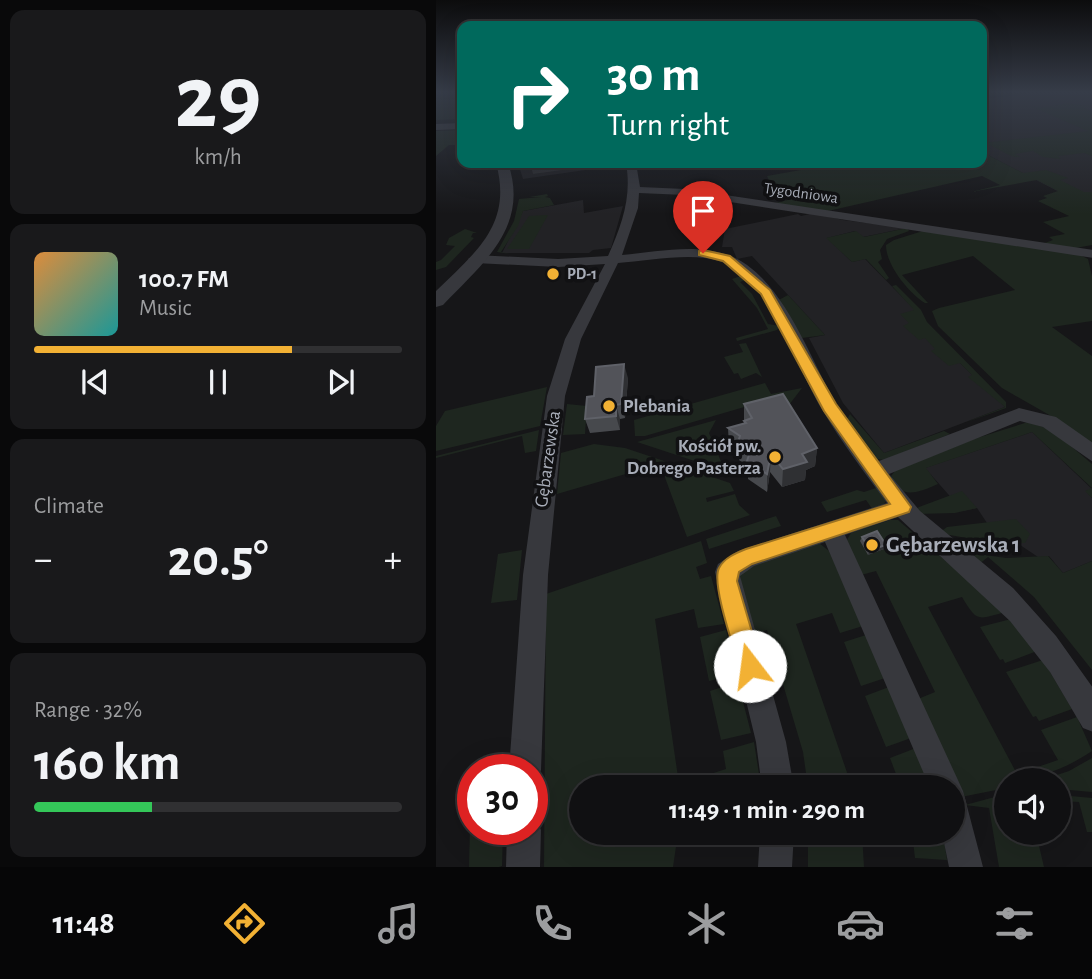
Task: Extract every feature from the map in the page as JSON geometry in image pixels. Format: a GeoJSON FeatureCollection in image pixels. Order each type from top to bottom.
{"type":"FeatureCollection","features":[{"type":"Feature","properties":{"kind":"street"},"geometry":{"type":"LineString","coordinates":[[436,301],[497,231],[509,191],[503,168]]}},
{"type":"Feature","properties":{"kind":"street","name":"Gębarzewska"},"geometry":{"type":"LineString","coordinates":[[526,754],[533,582],[558,388],[567,353],[619,249],[634,190],[632,168]]}},
{"type":"Feature","properties":{"kind":"street","name":"Tygodniowa"},"geometry":{"type":"LineString","coordinates":[[634,190],[685,192],[1092,254]]}},
{"type":"Feature","properties":{"kind":"street"},"geometry":{"type":"LineString","coordinates":[[475,259],[535,263],[709,253],[727,258],[771,300],[830,407],[902,507],[997,590],[1031,625],[1050,649],[1092,718]]}},
{"type":"Feature","properties":{"kind":"street"},"geometry":{"type":"LineString","coordinates":[[875,471],[1011,416],[1027,414],[1055,425],[1092,455]]}},
{"type":"Feature","properties":{"kind":"street"},"geometry":{"type":"LineString","coordinates":[[776,775],[771,742],[727,572],[746,558],[902,507]]}},
{"type":"Feature","properties":{"kind":"street"},"geometry":{"type":"LineString","coordinates":[[832,531],[940,775]]}},
{"type":"Feature","properties":{"kind":"street"},"geometry":{"type":"LineString","coordinates":[[523,867],[524,845]]}},
{"type":"Feature","properties":{"kind":"street"},"geometry":{"type":"LineString","coordinates":[[775,867],[776,845]]}},
{"type":"Feature","properties":{"kind":"street"},"geometry":{"type":"LineString","coordinates":[[961,845],[966,867]]}},
{"type":"Feature","properties":{"kind":"shaded area"},"geometry":{"type":"Polygon","coordinates":[[[436,133],[457,133],[457,145],[449,145],[436,156],[436,133]]]}},
{"type":"Feature","properties":{"kind":"shaded area"},"geometry":{"type":"Polygon","coordinates":[[[987,133],[1092,133],[1092,209],[987,155],[987,133]]]}},
{"type":"Feature","properties":{"kind":"shaded area"},"geometry":{"type":"Polygon","coordinates":[[[1066,133],[1092,133],[1092,156],[1084,153],[1058,156],[1061,159],[1043,157],[1033,151],[1015,154],[1020,157],[1015,157],[987,142],[1066,133]]]}},
{"type":"Feature","properties":{"kind":"shaded area"},"geometry":{"type":"Polygon","coordinates":[[[987,155],[1023,173],[1046,170],[1068,178],[1060,180],[1084,192],[1092,192],[1092,245],[1070,249],[1042,244],[1053,240],[1049,237],[1065,234],[1043,222],[1069,216],[1038,201],[1047,198],[1043,196],[1058,191],[1037,180],[971,192],[1000,185],[982,176],[828,211],[733,198],[775,203],[796,198],[769,181],[767,176],[812,168],[987,168],[987,155]]]}},
{"type":"Feature","properties":{"kind":"shaded area"},"geometry":{"type":"Polygon","coordinates":[[[520,168],[599,168],[523,179],[520,168]]]}},
{"type":"Feature","properties":{"kind":"shaded area"},"geometry":{"type":"Polygon","coordinates":[[[547,194],[545,197],[550,198],[554,205],[523,211],[518,226],[501,252],[510,254],[497,252],[514,221],[519,199],[547,194]]]}},
{"type":"Feature","properties":{"kind":"shaded area"},"geometry":{"type":"Polygon","coordinates":[[[583,200],[584,213],[623,206],[611,248],[589,253],[502,253],[523,211],[583,200]]]}},
{"type":"Feature","properties":{"kind":"shaded area"},"geometry":{"type":"Polygon","coordinates":[[[814,213],[843,220],[907,228],[863,237],[855,231],[827,238],[852,262],[865,259],[915,310],[909,313],[1005,407],[884,453],[843,403],[809,338],[825,335],[752,256],[737,259],[732,247],[722,247],[725,229],[814,213]]]}},
{"type":"Feature","properties":{"kind":"shaded area"},"geometry":{"type":"Polygon","coordinates":[[[548,215],[529,249],[507,249],[529,216],[548,215]]]}},
{"type":"Feature","properties":{"kind":"shaded area"},"geometry":{"type":"Polygon","coordinates":[[[907,228],[909,231],[887,239],[880,250],[882,259],[878,262],[889,278],[886,280],[866,259],[852,262],[826,238],[856,231],[864,237],[907,228]]]}},
{"type":"Feature","properties":{"kind":"shaded area"},"geometry":{"type":"Polygon","coordinates":[[[465,229],[477,233],[473,233],[471,237],[474,238],[446,267],[436,270],[436,262],[455,246],[446,245],[449,238],[465,229]]]}},
{"type":"Feature","properties":{"kind":"shaded area"},"geometry":{"type":"Polygon","coordinates":[[[926,230],[1078,254],[1088,259],[1092,276],[1092,321],[1052,327],[1092,356],[1092,449],[1058,420],[1002,388],[938,326],[932,311],[1015,290],[973,256],[902,275],[928,303],[919,299],[906,286],[890,262],[886,245],[926,230]]]}},
{"type":"Feature","properties":{"kind":"shaded area"},"geometry":{"type":"Polygon","coordinates":[[[741,276],[748,279],[740,282],[752,294],[768,324],[780,326],[777,330],[737,341],[736,338],[768,329],[757,308],[732,279],[741,276]]]}},
{"type":"Feature","properties":{"kind":"shaded area"},"geometry":{"type":"Polygon","coordinates":[[[896,285],[921,310],[927,322],[1006,402],[1006,408],[964,423],[1005,407],[968,377],[972,375],[960,363],[949,366],[931,351],[935,349],[925,338],[919,340],[903,326],[909,323],[900,314],[914,310],[892,286],[896,285]]]}},
{"type":"Feature","properties":{"kind":"shaded area"},"geometry":{"type":"Polygon","coordinates":[[[788,295],[825,335],[802,338],[777,301],[788,295]]]}},
{"type":"Feature","properties":{"kind":"shaded area"},"geometry":{"type":"Polygon","coordinates":[[[746,343],[762,377],[756,373],[741,379],[738,373],[734,374],[724,357],[743,352],[739,344],[746,343]]]}},
{"type":"Feature","properties":{"kind":"shaded area"},"geometry":{"type":"Polygon","coordinates":[[[765,383],[771,394],[802,388],[789,405],[765,401],[645,436],[635,436],[634,420],[765,383]]]}},
{"type":"Feature","properties":{"kind":"shaded area"},"geometry":{"type":"Polygon","coordinates":[[[547,387],[540,426],[436,451],[436,426],[445,411],[547,387]]]}},
{"type":"Feature","properties":{"kind":"shaded area"},"geometry":{"type":"Polygon","coordinates":[[[567,404],[587,406],[585,434],[563,435],[567,404]]]}},
{"type":"Feature","properties":{"kind":"shaded area"},"geometry":{"type":"Polygon","coordinates":[[[850,414],[884,453],[944,431],[950,434],[884,460],[877,459],[846,421],[850,414]]]}},
{"type":"Feature","properties":{"kind":"shaded area"},"geometry":{"type":"Polygon","coordinates":[[[716,420],[709,433],[725,471],[637,442],[716,420]]]}},
{"type":"Feature","properties":{"kind":"shaded area"},"geometry":{"type":"Polygon","coordinates":[[[1028,422],[1052,430],[1092,464],[1092,488],[1032,432],[926,468],[938,484],[924,490],[905,492],[899,489],[891,476],[895,471],[974,439],[1028,422]]]}},
{"type":"Feature","properties":{"kind":"shaded area"},"geometry":{"type":"Polygon","coordinates":[[[539,430],[536,451],[525,453],[522,436],[436,458],[436,456],[539,430]]]}},
{"type":"Feature","properties":{"kind":"shaded area"},"geometry":{"type":"Polygon","coordinates":[[[1032,432],[1092,489],[1086,491],[1092,498],[1092,561],[1063,573],[1049,556],[1038,557],[987,523],[977,508],[963,511],[925,468],[1032,432]]]}},
{"type":"Feature","properties":{"kind":"shaded area"},"geometry":{"type":"Polygon","coordinates":[[[594,444],[625,448],[730,483],[734,491],[706,498],[707,502],[735,494],[739,505],[750,515],[687,537],[660,464],[557,494],[561,453],[594,444]]]}},
{"type":"Feature","properties":{"kind":"shaded area"},"geometry":{"type":"Polygon","coordinates":[[[879,487],[886,501],[882,507],[873,510],[866,500],[827,512],[821,502],[857,490],[864,492],[879,487]]]}},
{"type":"Feature","properties":{"kind":"shaded area"},"geometry":{"type":"Polygon","coordinates":[[[1092,488],[1092,498],[1085,491],[1092,488]]]}},
{"type":"Feature","properties":{"kind":"shaded area"},"geometry":{"type":"Polygon","coordinates":[[[962,491],[977,508],[955,513],[917,514],[915,510],[919,507],[962,491]]]}},
{"type":"Feature","properties":{"kind":"shaded area"},"geometry":{"type":"Polygon","coordinates":[[[776,516],[781,526],[709,549],[706,539],[776,516]]]}},
{"type":"Feature","properties":{"kind":"shaded area"},"geometry":{"type":"Polygon","coordinates":[[[1016,519],[1030,534],[1025,543],[994,543],[939,533],[947,527],[1016,519]]]}},
{"type":"Feature","properties":{"kind":"shaded area"},"geometry":{"type":"Polygon","coordinates":[[[890,520],[898,520],[1005,612],[979,617],[971,611],[962,597],[928,607],[1014,768],[994,768],[994,790],[965,796],[965,775],[951,775],[918,699],[935,692],[876,571],[861,575],[845,543],[851,533],[890,520]]]}},
{"type":"Feature","properties":{"kind":"shaded area"},"geometry":{"type":"Polygon","coordinates":[[[701,541],[707,563],[696,567],[700,579],[711,576],[724,624],[698,628],[694,609],[655,619],[678,775],[569,775],[569,845],[676,845],[673,867],[544,867],[544,845],[548,845],[548,754],[545,754],[546,594],[701,541]]]}},
{"type":"Feature","properties":{"kind":"shaded area"},"geometry":{"type":"Polygon","coordinates":[[[819,543],[829,551],[863,626],[840,633],[832,613],[796,624],[848,775],[806,775],[803,752],[767,630],[750,635],[739,570],[819,543]]]}},
{"type":"Feature","properties":{"kind":"shaded area"},"geometry":{"type":"Polygon","coordinates":[[[522,550],[517,600],[491,603],[498,554],[522,550]]]}},
{"type":"Feature","properties":{"kind":"shaded area"},"geometry":{"type":"Polygon","coordinates":[[[971,553],[1006,558],[1048,556],[1063,573],[1092,561],[1092,670],[1034,597],[988,557],[978,565],[971,553]]]}},
{"type":"Feature","properties":{"kind":"shaded area"},"geometry":{"type":"Polygon","coordinates":[[[1011,619],[1037,651],[1005,663],[1003,659],[1000,660],[980,627],[1011,619]]]}},
{"type":"Feature","properties":{"kind":"shaded area"},"geometry":{"type":"Polygon","coordinates":[[[726,630],[737,674],[709,681],[700,637],[726,630]]]}},
{"type":"Feature","properties":{"kind":"shaded area"},"geometry":{"type":"Polygon","coordinates":[[[866,635],[885,678],[861,686],[844,642],[866,635]]]}},
{"type":"Feature","properties":{"kind":"shaded area"},"geometry":{"type":"Polygon","coordinates":[[[1043,660],[1072,709],[1039,721],[1036,716],[1033,717],[1006,672],[1043,660]]]}},
{"type":"Feature","properties":{"kind":"shaded area"},"geometry":{"type":"Polygon","coordinates":[[[738,682],[751,733],[721,740],[710,691],[738,682]]]}},
{"type":"Feature","properties":{"kind":"shaded area"},"geometry":{"type":"Polygon","coordinates":[[[889,687],[911,738],[886,747],[865,696],[889,687]]]}},
{"type":"Feature","properties":{"kind":"shaded area"},"geometry":{"type":"Polygon","coordinates":[[[1077,717],[1092,751],[1060,768],[1035,768],[1058,760],[1041,730],[1077,717]]]}},
{"type":"Feature","properties":{"kind":"shaded area"},"geometry":{"type":"Polygon","coordinates":[[[754,742],[759,775],[707,775],[726,769],[723,751],[754,742]]]}},
{"type":"Feature","properties":{"kind":"shaded area"},"geometry":{"type":"Polygon","coordinates":[[[916,748],[926,775],[896,775],[890,758],[916,748]]]}},
{"type":"Feature","properties":{"kind":"shaded area"},"geometry":{"type":"Polygon","coordinates":[[[1092,758],[1092,792],[1071,790],[1071,770],[1092,758]]]}},
{"type":"Feature","properties":{"kind":"shaded area"},"geometry":{"type":"Polygon","coordinates":[[[1071,796],[1092,798],[1092,832],[1087,832],[1079,802],[1071,802],[1071,796]]]}},
{"type":"Feature","properties":{"kind":"shaded area"},"geometry":{"type":"Polygon","coordinates":[[[994,797],[994,838],[989,808],[965,805],[994,797]]]}},
{"type":"Feature","properties":{"kind":"shaded area"},"geometry":{"type":"Polygon","coordinates":[[[470,845],[503,845],[502,866],[469,867],[470,845]]]}},
{"type":"Feature","properties":{"kind":"shaded area"},"geometry":{"type":"Polygon","coordinates":[[[808,845],[863,845],[864,867],[808,867],[808,845]]]}},
{"type":"Feature","properties":{"kind":"shaded area"},"geometry":{"type":"Polygon","coordinates":[[[913,845],[945,845],[947,860],[915,858],[913,845]]]}},
{"type":"Feature","properties":{"kind":"shaded area"},"geometry":{"type":"Polygon","coordinates":[[[995,845],[1039,845],[1044,867],[999,867],[995,845]]]}},
{"type":"Feature","properties":{"kind":"building"},"geometry":{"type":"Polygon","coordinates":[[[624,364],[621,404],[616,405],[616,416],[585,419],[587,397],[594,396],[596,367],[624,364]]]}},
{"type":"Feature","properties":{"kind":"building","name":"Kościół pw. Dobrego Pasterza"},"geometry":{"type":"Polygon","coordinates":[[[783,394],[817,448],[802,454],[807,462],[783,469],[771,454],[767,474],[747,461],[749,455],[743,451],[744,445],[738,442],[740,436],[728,428],[746,423],[744,421],[752,418],[744,404],[783,394]]]}},
{"type":"Feature","properties":{"kind":"building"},"geometry":{"type":"Polygon","coordinates":[[[877,531],[886,545],[870,550],[862,537],[877,531]]]}},
{"type":"Feature","properties":{"kind":"place","name":"PD-1"},"geometry":{"type":"Point","coordinates":[553,274]}},
{"type":"Feature","properties":{"kind":"place","name":"Plebania"},"geometry":{"type":"Point","coordinates":[609,406]}},
{"type":"Feature","properties":{"kind":"place","name":"Kościół pw. Dobrego Pasterza"},"geometry":{"type":"Point","coordinates":[775,457]}},
{"type":"Feature","properties":{"kind":"place","name":"Gębarzewska 1"},"geometry":{"type":"Point","coordinates":[872,545]}},
{"type":"Feature","properties":{"kind":"route"},"geometry":{"type":"LineString","coordinates":[[703,253],[727,258],[766,293],[830,407],[902,507],[746,558],[732,566],[727,572],[727,581],[750,666]]}}]}
